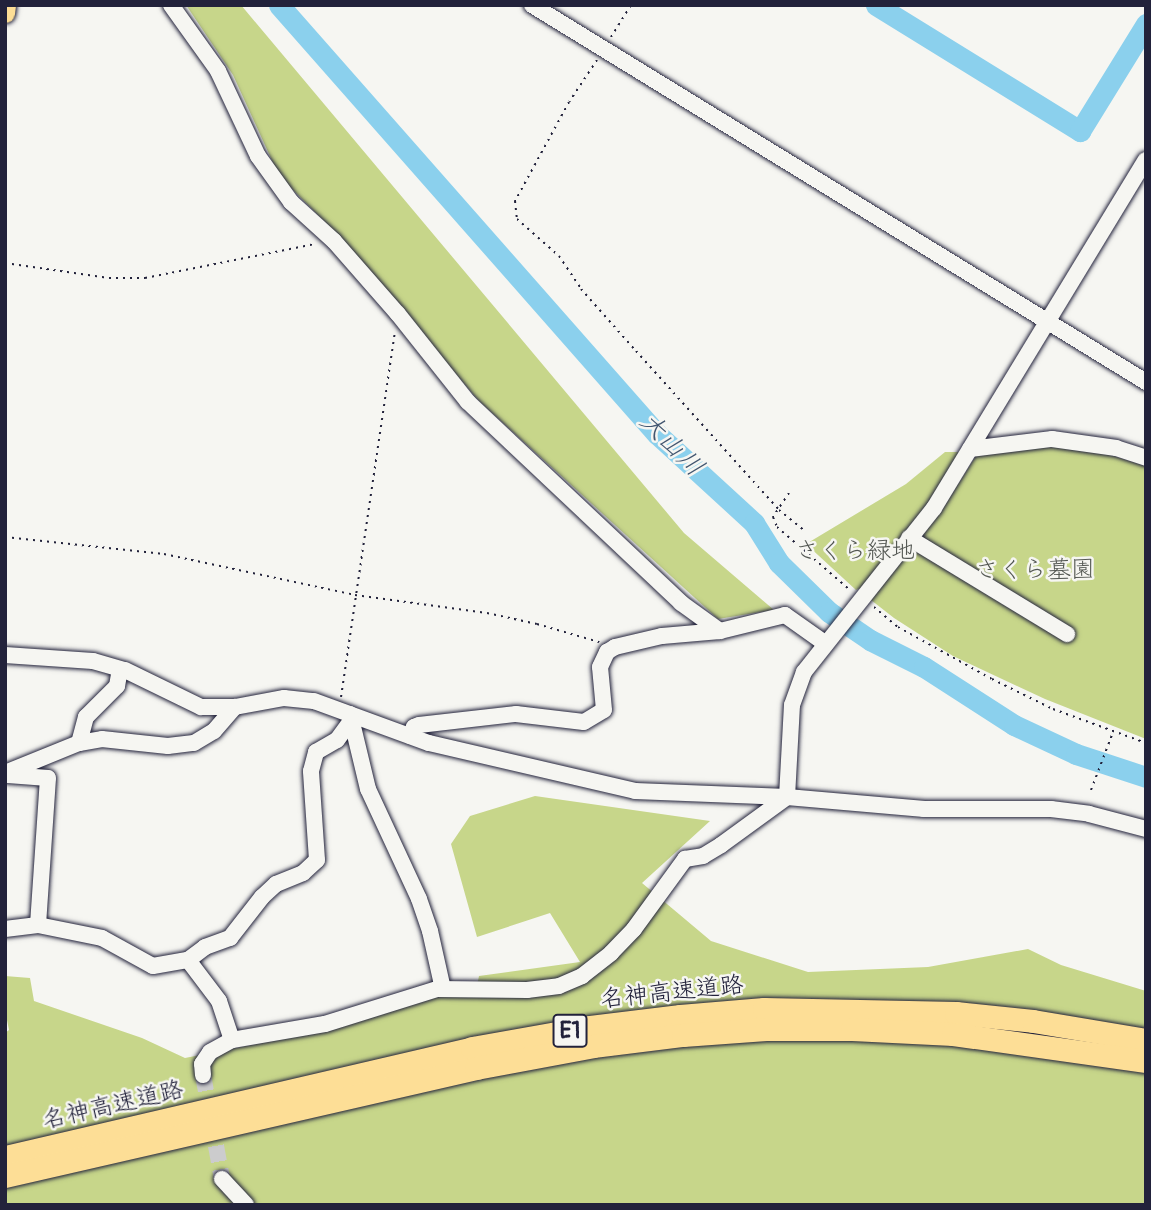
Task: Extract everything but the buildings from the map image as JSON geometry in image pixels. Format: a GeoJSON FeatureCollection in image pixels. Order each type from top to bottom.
{"type":"FeatureCollection","features":[{"type":"Feature","properties":{"kind":"highway","name":"名神高速道路"},"geometry":{"type":"LineString","coordinates":[[5,1157],[472,1048],[590,1027],[680,1016],[764,1009],[956,1013],[1033,1021],[1146,1040]]}},
{"type":"Feature","properties":{"kind":"highway","name":"名神高速道路"},"geometry":{"type":"LineString","coordinates":[[5,1176],[476,1068],[593,1046],[683,1035],[852,1028],[953,1034],[1146,1061]]}},
{"type":"Feature","properties":{"kind":"main road"},"geometry":{"type":"LineString","coordinates":[[5,13],[6,5]]}},
{"type":"Feature","properties":{"kind":"street"},"geometry":{"type":"LineString","coordinates":[[171,5],[218,71],[258,156],[275,183],[334,241],[398,314],[468,402],[681,603],[720,631]]}},
{"type":"Feature","properties":{"kind":"street"},"geometry":{"type":"LineString","coordinates":[[532,5],[1146,382]]}},
{"type":"Feature","properties":{"kind":"street"},"geometry":{"type":"LineString","coordinates":[[787,797],[792,705],[804,672],[934,508],[1146,160]]}},
{"type":"Feature","properties":{"kind":"street"},"geometry":{"type":"LineString","coordinates":[[970,449],[1052,439],[1116,448],[1146,458]]}},
{"type":"Feature","properties":{"kind":"street"},"geometry":{"type":"LineString","coordinates":[[909,538],[1068,634]]}},
{"type":"Feature","properties":{"kind":"street"},"geometry":{"type":"LineString","coordinates":[[410,736],[419,725],[516,714],[584,722],[604,710],[600,667],[602,658],[615,647],[662,636],[720,631],[785,615],[827,642]]}},
{"type":"Feature","properties":{"kind":"street"},"geometry":{"type":"LineString","coordinates":[[5,654],[73,657],[120,668],[185,702],[219,709],[284,698],[314,701],[410,736],[513,765],[635,791],[787,797],[925,809],[1051,808],[1089,814],[1146,829]]}},
{"type":"Feature","properties":{"kind":"street"},"geometry":{"type":"LineString","coordinates":[[79,743],[86,717],[117,686],[120,668]]}},
{"type":"Feature","properties":{"kind":"street"},"geometry":{"type":"LineString","coordinates":[[5,774],[79,743],[102,739],[167,746],[194,743],[214,731],[235,707]]}},
{"type":"Feature","properties":{"kind":"street"},"geometry":{"type":"LineString","coordinates":[[5,929],[38,925],[102,938],[153,966],[188,960],[205,947],[230,938],[269,891],[303,873],[317,860],[311,771],[316,752],[337,740],[347,714]]}},
{"type":"Feature","properties":{"kind":"street"},"geometry":{"type":"LineString","coordinates":[[347,714],[368,789],[419,899],[430,931],[443,989]]}},
{"type":"Feature","properties":{"kind":"street"},"geometry":{"type":"LineString","coordinates":[[5,774],[48,778],[38,925]]}},
{"type":"Feature","properties":{"kind":"street"},"geometry":{"type":"LineString","coordinates":[[203,1075],[202,1065],[210,1052],[232,1040],[325,1024],[443,989],[527,990],[559,986],[582,976],[611,953],[634,929],[685,859],[703,856],[787,797]]}},
{"type":"Feature","properties":{"kind":"street"},"geometry":{"type":"LineString","coordinates":[[188,960],[219,1000],[232,1040]]}},
{"type":"Feature","properties":{"kind":"street"},"geometry":{"type":"LineString","coordinates":[[222,1178],[246,1205]]}},
{"type":"Feature","properties":{"kind":"path"},"geometry":{"type":"LineString","coordinates":[[631,5],[569,102],[515,201],[517,219],[559,256],[581,289],[778,509],[805,530]]}},
{"type":"Feature","properties":{"kind":"path"},"geometry":{"type":"LineString","coordinates":[[5,263],[109,278],[145,278],[334,241]]}},
{"type":"Feature","properties":{"kind":"path"},"geometry":{"type":"LineString","coordinates":[[347,714],[355,595],[398,314]]}},
{"type":"Feature","properties":{"kind":"path"},"geometry":{"type":"LineString","coordinates":[[789,494],[773,517],[777,527],[859,602],[943,654],[1053,709],[1146,743]]}},
{"type":"Feature","properties":{"kind":"path"},"geometry":{"type":"LineString","coordinates":[[5,537],[164,554],[355,595],[487,613],[537,624],[615,647]]}},
{"type":"Feature","properties":{"kind":"path"},"geometry":{"type":"LineString","coordinates":[[1091,790],[1113,731]]}},
{"type":"Feature","properties":{"kind":"green space"},"geometry":{"type":"Polygon","coordinates":[[[186,5],[241,5],[684,533],[774,610],[718,619],[479,401],[328,225],[279,176],[233,75],[186,5]]]}},
{"type":"Feature","properties":{"kind":"green space","name":"さくら墓園"},"geometry":{"type":"Polygon","coordinates":[[[1052,444],[1107,454],[1146,466],[1146,739],[1045,699],[953,656],[871,600],[943,508],[976,456],[1052,444]]]}},
{"type":"Feature","properties":{"kind":"green space","name":"さくら緑地"},"geometry":{"type":"Polygon","coordinates":[[[945,452],[959,452],[929,505],[863,587],[856,590],[806,544],[906,484],[945,452]]]}},
{"type":"Feature","properties":{"kind":"green space"},"geometry":{"type":"Polygon","coordinates":[[[535,796],[710,821],[642,883],[711,941],[808,972],[928,967],[1028,949],[1061,965],[1146,991],[1146,1205],[5,1205],[5,1033],[9,1030],[5,1010],[5,976],[30,978],[34,1001],[142,1038],[185,1058],[318,1032],[440,994],[475,995],[479,976],[580,962],[550,913],[477,937],[451,844],[470,816],[535,796]]]}},
{"type":"Feature","properties":{"kind":"waterway","name":"大山川"},"geometry":{"type":"LineString","coordinates":[[279,5],[657,434],[754,523],[779,563],[829,612],[870,640],[924,667],[1014,725],[1076,754],[1146,777]]}},
{"type":"Feature","properties":{"kind":"waterway"},"geometry":{"type":"LineString","coordinates":[[876,5],[1080,131],[1146,24]]}},
{"type":"Feature","properties":{"kind":"tunnel"},"geometry":{"type":"LineString","coordinates":[[203,1075],[222,1179]]}}]}
